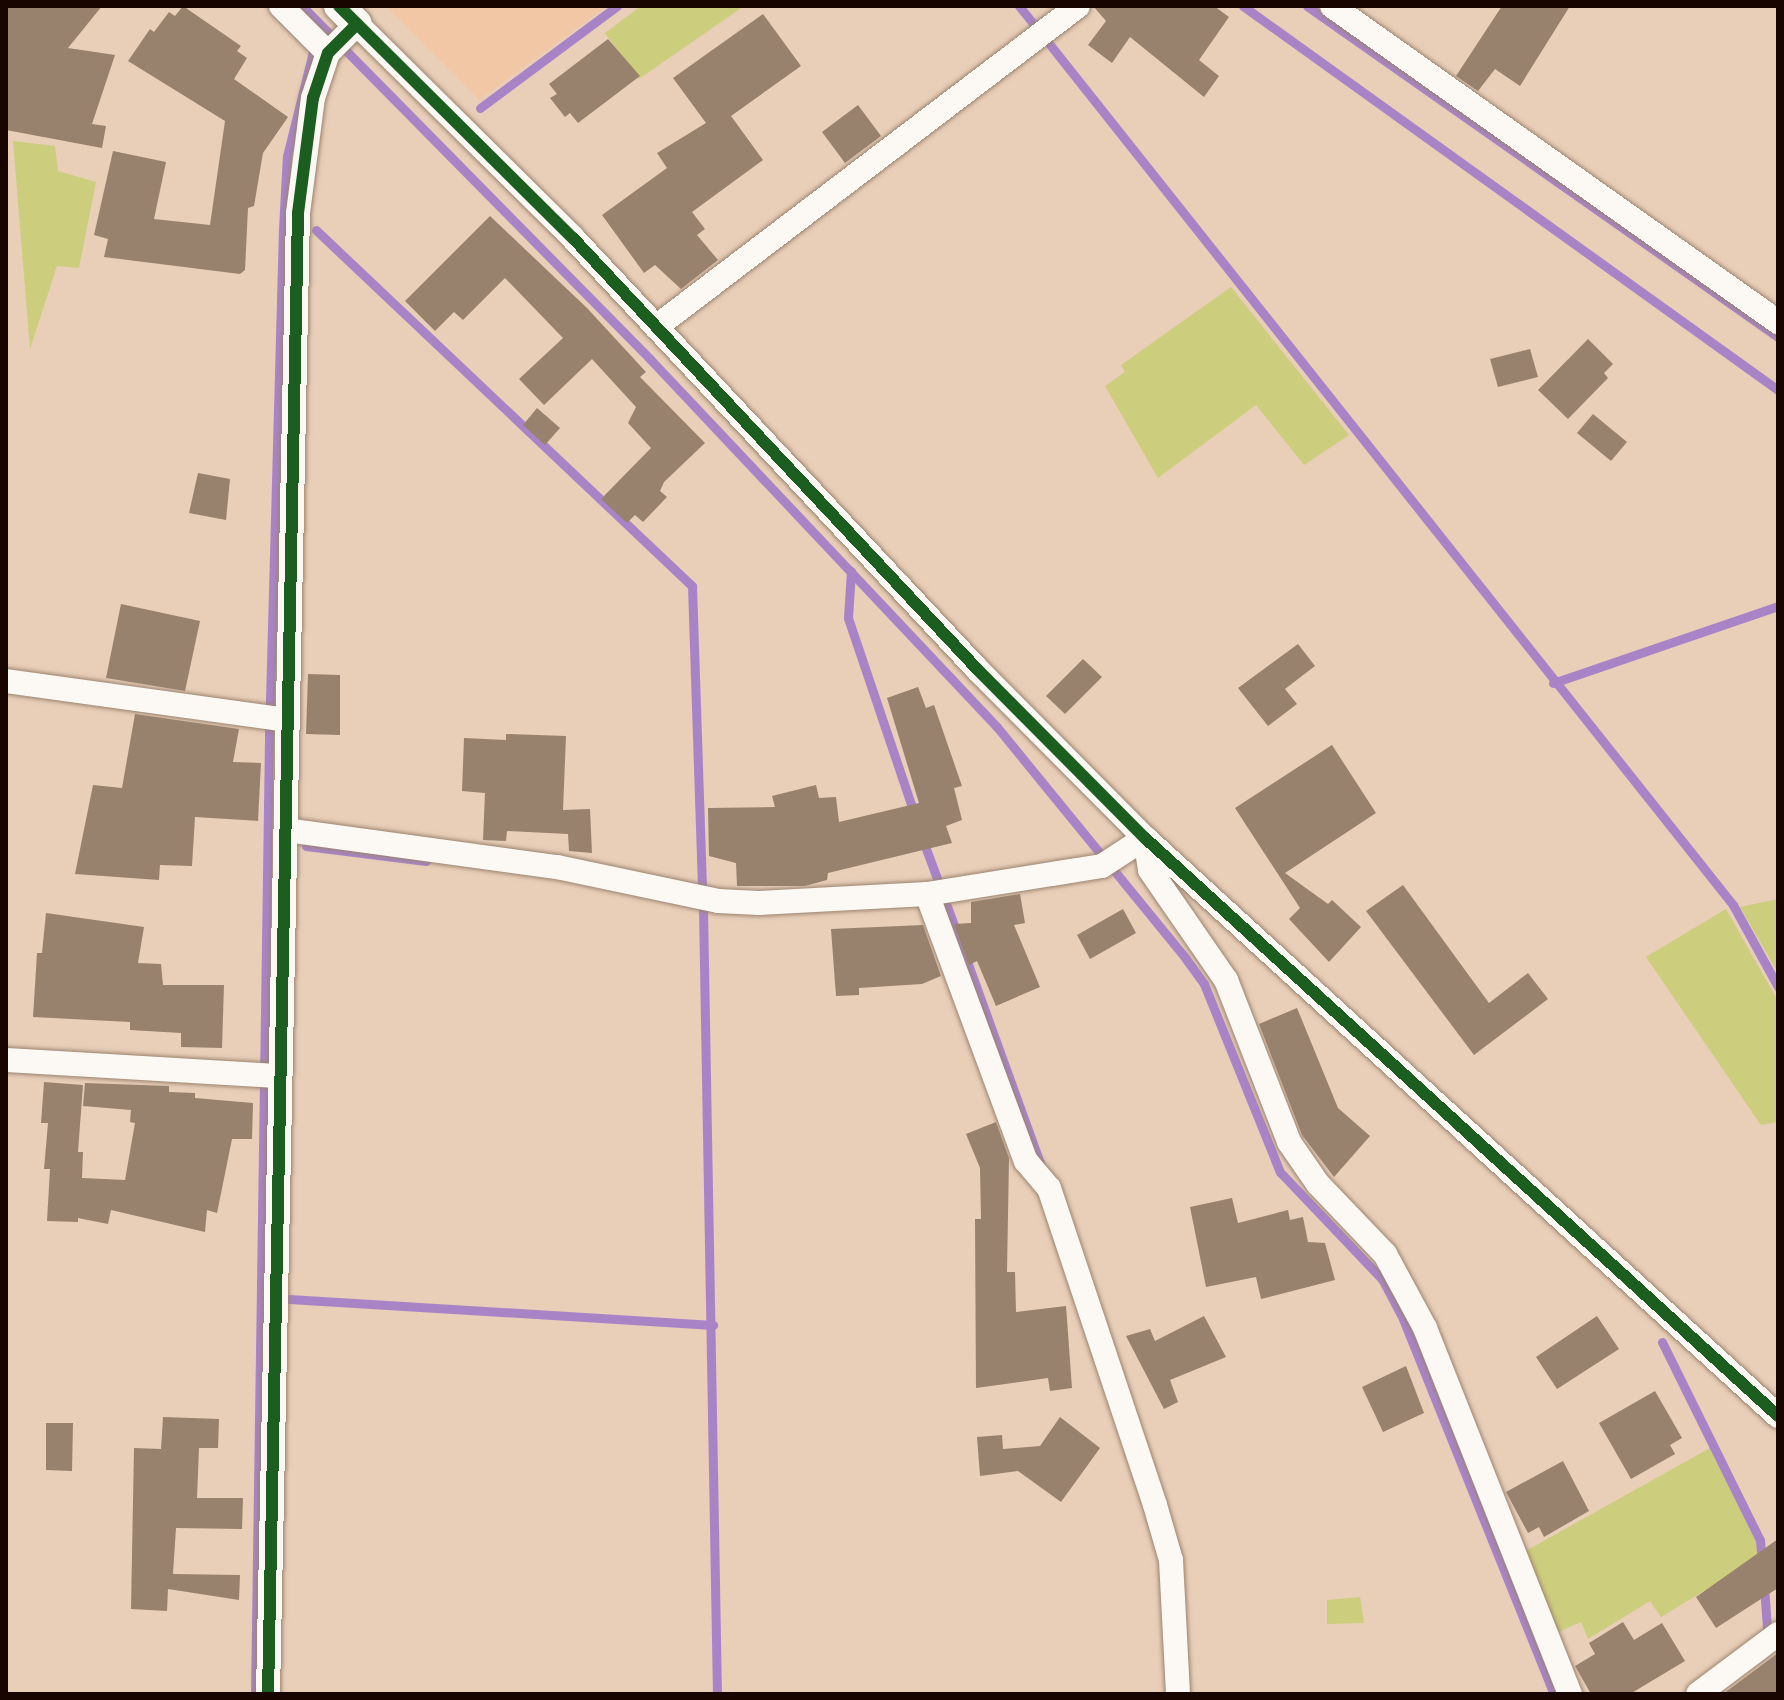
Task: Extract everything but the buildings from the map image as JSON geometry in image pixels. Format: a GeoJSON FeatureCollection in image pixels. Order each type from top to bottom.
{"type":"FeatureCollection","features":[{"type":"Feature","properties":{"kind":"street"},"geometry":{"type":"LineString","coordinates":[[281,6],[333,36],[656,327],[977,669],[1145,838],[1778,1416]]}},
{"type":"Feature","properties":{"kind":"street"},"geometry":{"type":"LineString","coordinates":[[656,327],[1078,6]]}},
{"type":"Feature","properties":{"kind":"street"},"geometry":{"type":"LineString","coordinates":[[1332,6],[1778,322]]}},
{"type":"Feature","properties":{"kind":"street"},"geometry":{"type":"LineString","coordinates":[[268,1694],[267,1075],[286,830],[275,718],[304,139],[333,36]]}},
{"type":"Feature","properties":{"kind":"street"},"geometry":{"type":"LineString","coordinates":[[6,681],[275,718]]}},
{"type":"Feature","properties":{"kind":"street"},"geometry":{"type":"LineString","coordinates":[[286,830],[557,867],[718,901],[927,894],[1111,862],[1145,838]]}},
{"type":"Feature","properties":{"kind":"street"},"geometry":{"type":"LineString","coordinates":[[1145,838],[1150,870],[1226,980],[1289,1142],[1318,1184],[1385,1254],[1418,1315],[1570,1694]]}},
{"type":"Feature","properties":{"kind":"street"},"geometry":{"type":"LineString","coordinates":[[927,894],[1026,1161],[1041,1179],[1171,1560],[1178,1694]]}},
{"type":"Feature","properties":{"kind":"street"},"geometry":{"type":"LineString","coordinates":[[6,1060],[267,1075]]}},
{"type":"Feature","properties":{"kind":"street"},"geometry":{"type":"LineString","coordinates":[[1698,1694],[1778,1634]]}},
{"type":"Feature","properties":{"kind":"shaded area"},"geometry":{"type":"Polygon","coordinates":[[[386,6],[607,6],[479,100],[386,6]]]}},
{"type":"Feature","properties":{"kind":"shaded area"},"geometry":{"type":"Polygon","coordinates":[[[641,6],[744,6],[639,79],[605,33],[641,6]]]}},
{"type":"Feature","properties":{"kind":"shaded area"},"geometry":{"type":"Polygon","coordinates":[[[13,141],[55,146],[58,171],[96,182],[79,268],[57,266],[30,349],[13,141]]]}},
{"type":"Feature","properties":{"kind":"shaded area"},"geometry":{"type":"Polygon","coordinates":[[[1231,287],[1349,435],[1304,465],[1256,405],[1158,478],[1105,386],[1125,372],[1121,365],[1231,287]]]}},
{"type":"Feature","properties":{"kind":"shaded area"},"geometry":{"type":"Polygon","coordinates":[[[1778,899],[1778,973],[1740,907],[1778,899]]]}},
{"type":"Feature","properties":{"kind":"shaded area"},"geometry":{"type":"Polygon","coordinates":[[[1726,909],[1778,1001],[1778,1122],[1761,1125],[1646,957],[1726,909]]]}},
{"type":"Feature","properties":{"kind":"shaded area"},"geometry":{"type":"Polygon","coordinates":[[[1710,1448],[1757,1544],[1757,1559],[1661,1617],[1650,1601],[1588,1639],[1581,1622],[1554,1634],[1522,1553],[1710,1448]]]}},
{"type":"Feature","properties":{"kind":"shaded area"},"geometry":{"type":"Polygon","coordinates":[[[1360,1597],[1364,1623],[1327,1624],[1327,1600],[1360,1597]]]}},
{"type":"Feature","properties":{"kind":"waterway"},"geometry":{"type":"LineString","coordinates":[[302,6],[650,359],[997,727],[1186,959],[1204,984],[1280,1172],[1382,1279],[1401,1314],[1554,1694]]}},
{"type":"Feature","properties":{"kind":"waterway"},"geometry":{"type":"LineString","coordinates":[[480,108],[617,6]]}},
{"type":"Feature","properties":{"kind":"waterway"},"geometry":{"type":"LineString","coordinates":[[1019,6],[1037,28]]}},
{"type":"Feature","properties":{"kind":"waterway"},"geometry":{"type":"LineString","coordinates":[[1243,6],[1778,390]]}},
{"type":"Feature","properties":{"kind":"waterway"},"geometry":{"type":"LineString","coordinates":[[1307,6],[1778,337]]}},
{"type":"Feature","properties":{"kind":"waterway"},"geometry":{"type":"LineString","coordinates":[[1047,41],[1733,905],[1778,987]]}},
{"type":"Feature","properties":{"kind":"waterway"},"geometry":{"type":"LineString","coordinates":[[255,1694],[269,736],[283,229],[287,156],[315,44]]}},
{"type":"Feature","properties":{"kind":"waterway"},"geometry":{"type":"LineString","coordinates":[[316,230],[692,586],[702,886]]}},
{"type":"Feature","properties":{"kind":"waterway"},"geometry":{"type":"LineString","coordinates":[[851,571],[848,618],[915,816]]}},
{"type":"Feature","properties":{"kind":"waterway"},"geometry":{"type":"LineString","coordinates":[[1553,683],[1778,606]]}},
{"type":"Feature","properties":{"kind":"waterway"},"geometry":{"type":"LineString","coordinates":[[922,838],[938,881]]}},
{"type":"Feature","properties":{"kind":"waterway"},"geometry":{"type":"LineString","coordinates":[[306,846],[426,861]]}},
{"type":"Feature","properties":{"kind":"waterway"},"geometry":{"type":"LineString","coordinates":[[947,906],[1041,1166]]}},
{"type":"Feature","properties":{"kind":"waterway"},"geometry":{"type":"LineString","coordinates":[[703,909],[717,1694]]}},
{"type":"Feature","properties":{"kind":"waterway"},"geometry":{"type":"LineString","coordinates":[[289,1299],[713,1325]]}},
{"type":"Feature","properties":{"kind":"waterway"},"geometry":{"type":"LineString","coordinates":[[1662,1342],[1760,1540],[1762,1563]]}},
{"type":"Feature","properties":{"kind":"waterway"},"geometry":{"type":"LineString","coordinates":[[1764,1586],[1767,1628]]}},
{"type":"Feature","properties":{"kind":"cycle path"},"geometry":{"type":"LineString","coordinates":[[339,6],[573,238],[977,669],[1145,838],[1778,1416]]}},
{"type":"Feature","properties":{"kind":"cycle path"},"geometry":{"type":"LineString","coordinates":[[268,1694],[298,213],[313,98],[328,53],[357,24]]}}]}
